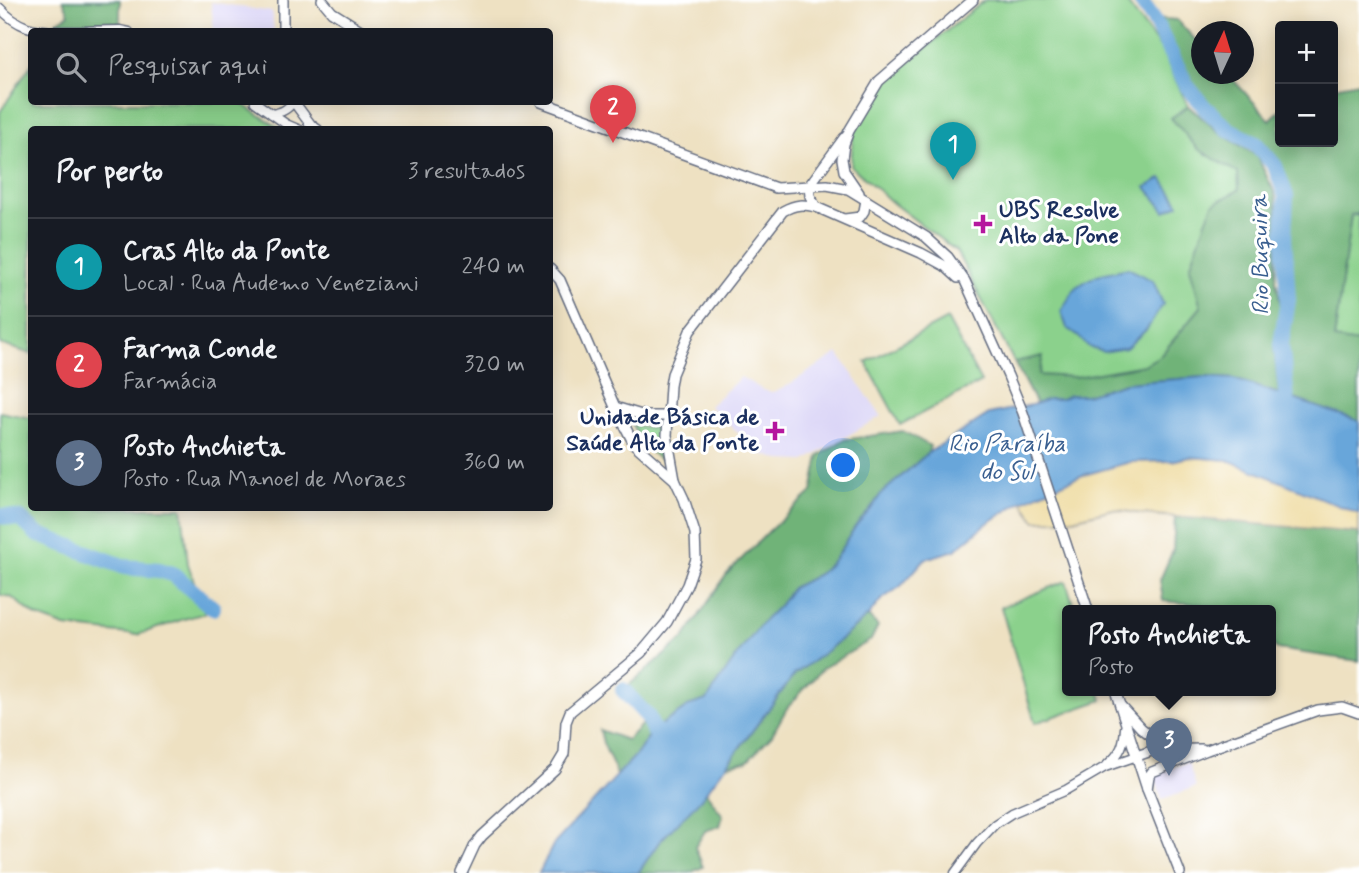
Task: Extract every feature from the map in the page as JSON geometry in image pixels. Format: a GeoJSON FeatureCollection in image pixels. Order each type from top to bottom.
{"type":"FeatureCollection","features":[{"type":"Feature","properties":{"kind":"main road"},"geometry":{"type":"LineString","coordinates":[[283,0],[283,28]]}},
{"type":"Feature","properties":{"kind":"main road"},"geometry":{"type":"LineString","coordinates":[[322,0],[332,12],[358,28]]}},
{"type":"Feature","properties":{"kind":"main road"},"geometry":{"type":"LineString","coordinates":[[816,207],[809,186],[849,131],[879,80],[973,0]]}},
{"type":"Feature","properties":{"kind":"main road"},"geometry":{"type":"LineString","coordinates":[[296,105],[312,126]]}},
{"type":"Feature","properties":{"kind":"main road"},"geometry":{"type":"LineString","coordinates":[[549,105],[776,188],[785,198],[783,211]]}},
{"type":"Feature","properties":{"kind":"main road"},"geometry":{"type":"LineString","coordinates":[[844,219],[860,217],[864,211],[863,198],[844,171],[842,159],[849,131]]}},
{"type":"Feature","properties":{"kind":"main road"},"geometry":{"type":"LineString","coordinates":[[776,188],[838,186],[863,198],[926,237],[948,257],[968,286],[1023,413],[1086,605]]}},
{"type":"Feature","properties":{"kind":"main road"},"geometry":{"type":"LineString","coordinates":[[462,873],[481,836],[555,769],[564,754],[566,722],[570,712],[641,653],[667,622],[687,585],[696,558],[695,533],[675,480],[667,435],[672,374],[690,331],[783,211],[794,204],[816,207],[921,253],[946,267],[968,286]]}},
{"type":"Feature","properties":{"kind":"main road"},"geometry":{"type":"LineString","coordinates":[[553,272],[560,280],[615,407],[634,444],[675,480]]}},
{"type":"Feature","properties":{"kind":"main road"},"geometry":{"type":"LineString","coordinates":[[615,407],[645,416],[667,416]]}},
{"type":"Feature","properties":{"kind":"main road"},"geometry":{"type":"LineString","coordinates":[[1117,698],[1147,789],[1180,873]]}},
{"type":"Feature","properties":{"kind":"main road"},"geometry":{"type":"LineString","coordinates":[[1117,698],[1141,728],[1168,749]]}},
{"type":"Feature","properties":{"kind":"main road"},"geometry":{"type":"LineString","coordinates":[[1147,789],[1152,772],[1318,710],[1342,707],[1359,713]]}},
{"type":"Feature","properties":{"kind":"main road"},"geometry":{"type":"LineString","coordinates":[[1137,756],[1147,751],[1168,749],[1207,750]]}},
{"type":"Feature","properties":{"kind":"street"},"geometry":{"type":"LineString","coordinates":[[0,8],[8,17],[35,28]]}},
{"type":"Feature","properties":{"kind":"street"},"geometry":{"type":"LineString","coordinates":[[259,105],[291,126]]}},
{"type":"Feature","properties":{"kind":"street"},"geometry":{"type":"LineString","coordinates":[[272,114],[282,112],[291,105]]}},
{"type":"Feature","properties":{"kind":"street"},"geometry":{"type":"LineString","coordinates":[[1105,767],[1121,751],[1125,741],[1125,727]]}},
{"type":"Feature","properties":{"kind":"street"},"geometry":{"type":"LineString","coordinates":[[955,873],[995,824],[1012,813],[1066,790],[1105,767],[1137,756]]}},
{"type":"Feature","properties":{"kind":"shaded area"},"geometry":{"type":"Polygon","coordinates":[[[211,2],[272,12],[274,28],[214,28],[211,2]]]}},
{"type":"Feature","properties":{"kind":"shaded area"},"geometry":{"type":"Polygon","coordinates":[[[838,353],[881,416],[805,461],[780,460],[760,453],[709,406],[741,377],[763,390],[772,392],[782,389],[838,353]]]}},
{"type":"Feature","properties":{"kind":"shaded area"},"geometry":{"type":"Polygon","coordinates":[[[1188,762],[1196,787],[1162,799],[1154,774],[1188,762]]]}},
{"type":"Feature","properties":{"kind":"green space"},"geometry":{"type":"Polygon","coordinates":[[[63,0],[120,0],[120,28],[52,28],[69,14],[63,0]]]}},
{"type":"Feature","properties":{"kind":"green space"},"geometry":{"type":"Polygon","coordinates":[[[985,0],[1125,0],[1161,49],[1188,106],[1220,133],[1257,156],[1275,194],[1277,209],[1276,281],[1281,307],[1274,348],[1279,394],[1265,389],[1036,404],[956,251],[894,204],[851,166],[853,133],[882,83],[985,0]]]}},
{"type":"Feature","properties":{"kind":"green space"},"geometry":{"type":"Polygon","coordinates":[[[1153,18],[1177,20],[1191,35],[1191,84],[1237,84],[1270,120],[1275,115],[1275,147],[1338,147],[1338,86],[1359,82],[1359,214],[1351,215],[1334,339],[1359,343],[1359,421],[1288,397],[1281,344],[1288,300],[1284,237],[1286,196],[1275,166],[1256,144],[1228,129],[1205,108],[1187,86],[1153,18]]]}},
{"type":"Feature","properties":{"kind":"green space"},"geometry":{"type":"Polygon","coordinates":[[[28,70],[28,105],[244,105],[276,126],[28,126],[28,353],[0,344],[0,112],[28,70]]]}},
{"type":"Feature","properties":{"kind":"green space"},"geometry":{"type":"Polygon","coordinates":[[[1188,106],[1220,133],[1257,156],[1275,194],[1276,281],[1281,307],[1274,348],[1279,394],[1234,379],[1204,377],[1125,383],[1086,395],[1070,395],[1036,404],[1014,362],[1043,356],[1039,375],[1076,377],[1144,365],[1161,355],[1201,307],[1190,267],[1213,204],[1239,190],[1238,173],[1198,149],[1171,118],[1188,106]]]}},
{"type":"Feature","properties":{"kind":"green space"},"geometry":{"type":"Polygon","coordinates":[[[1351,215],[1359,216],[1359,343],[1334,340],[1351,215]]]}},
{"type":"Feature","properties":{"kind":"green space"},"geometry":{"type":"Polygon","coordinates":[[[947,319],[981,382],[900,425],[866,362],[947,319]]]}},
{"type":"Feature","properties":{"kind":"green space"},"geometry":{"type":"Polygon","coordinates":[[[0,412],[28,417],[28,511],[182,511],[188,564],[205,613],[137,635],[65,627],[36,616],[11,597],[0,595],[0,412]]]}},
{"type":"Feature","properties":{"kind":"green space"},"geometry":{"type":"Polygon","coordinates":[[[632,425],[661,429],[666,462],[650,452],[632,425]]]}},
{"type":"Feature","properties":{"kind":"green space"},"geometry":{"type":"Polygon","coordinates":[[[903,431],[930,446],[928,453],[881,494],[828,566],[819,574],[792,588],[736,657],[707,700],[691,705],[653,730],[637,754],[617,775],[600,730],[627,740],[648,718],[623,690],[684,638],[727,574],[812,492],[819,456],[843,440],[903,431]]]}},
{"type":"Feature","properties":{"kind":"green space"},"geometry":{"type":"Polygon","coordinates":[[[1175,517],[1359,533],[1359,661],[1277,649],[1276,605],[1205,605],[1163,601],[1160,580],[1173,550],[1175,517]]]}},
{"type":"Feature","properties":{"kind":"green space"},"geometry":{"type":"Polygon","coordinates":[[[1066,581],[1073,605],[1062,605],[1062,696],[1101,696],[1102,700],[1035,723],[1001,607],[1066,581]]]}},
{"type":"Feature","properties":{"kind":"green space"},"geometry":{"type":"Polygon","coordinates":[[[868,616],[878,626],[871,640],[823,668],[787,708],[772,735],[747,761],[727,765],[795,674],[868,616]]]}},
{"type":"Feature","properties":{"kind":"green space"},"geometry":{"type":"Polygon","coordinates":[[[706,792],[723,816],[720,826],[705,831],[695,847],[703,867],[690,873],[638,873],[659,842],[706,792]]]}},
{"type":"Feature","properties":{"kind":"sand"},"geometry":{"type":"Polygon","coordinates":[[[1190,457],[1228,460],[1349,509],[1359,514],[1359,533],[1142,514],[1113,509],[1073,519],[1035,521],[1022,501],[1080,476],[1130,462],[1171,461],[1190,457]]]}},
{"type":"Feature","properties":{"kind":"water"},"geometry":{"type":"Polygon","coordinates":[[[1162,178],[1179,204],[1165,211],[1146,187],[1162,178]]]}},
{"type":"Feature","properties":{"kind":"water"},"geometry":{"type":"Polygon","coordinates":[[[1128,268],[1153,281],[1163,304],[1147,329],[1126,348],[1103,352],[1089,347],[1067,328],[1061,311],[1076,287],[1097,275],[1128,268]]]}},
{"type":"Feature","properties":{"kind":"water","name":"Rio Paraíba do Sul"},"geometry":{"type":"Polygon","coordinates":[[[1204,377],[1234,379],[1359,421],[1359,514],[1228,460],[1190,457],[1171,461],[1130,462],[1080,476],[1022,501],[985,525],[955,550],[925,559],[901,586],[881,600],[868,616],[795,674],[700,800],[659,842],[638,873],[539,873],[553,845],[637,754],[653,730],[691,705],[707,700],[736,657],[792,588],[819,574],[828,566],[881,494],[928,453],[989,414],[1048,399],[1086,395],[1125,383],[1204,377]]]}},
{"type":"Feature","properties":{"kind":"waterway","name":"Rio Buquira"},"geometry":{"type":"LineString","coordinates":[[1140,0],[1153,18],[1187,86],[1205,108],[1228,129],[1256,144],[1275,166],[1286,196],[1284,237],[1288,300],[1281,344],[1289,418]]}},
{"type":"Feature","properties":{"kind":"waterway"},"geometry":{"type":"LineString","coordinates":[[0,516],[21,519],[37,534],[125,567],[173,574],[213,608]]}},
{"type":"Feature","properties":{"kind":"waterway"},"geometry":{"type":"LineString","coordinates":[[623,690],[648,717],[653,730],[672,738]]}},
{"type":"Feature","properties":{"kind":"place","name":"Farma Conde"},"geometry":{"type":"Point","coordinates":[613,143]}},
{"type":"Feature","properties":{"kind":"place","name":"Cras Alto da Ponte"},"geometry":{"type":"Point","coordinates":[953,180]}},
{"type":"Feature","properties":{"kind":"place","name":"UBS Resolve Alto da Pone"},"geometry":{"type":"Point","coordinates":[983,224]}},
{"type":"Feature","properties":{"kind":"place","name":"Unidade Básica de Saúde Alto da Ponte"},"geometry":{"type":"Point","coordinates":[775,431]}},
{"type":"Feature","properties":{"kind":"place","name":"Posto Anchieta"},"geometry":{"type":"Point","coordinates":[1169,776]}}]}
